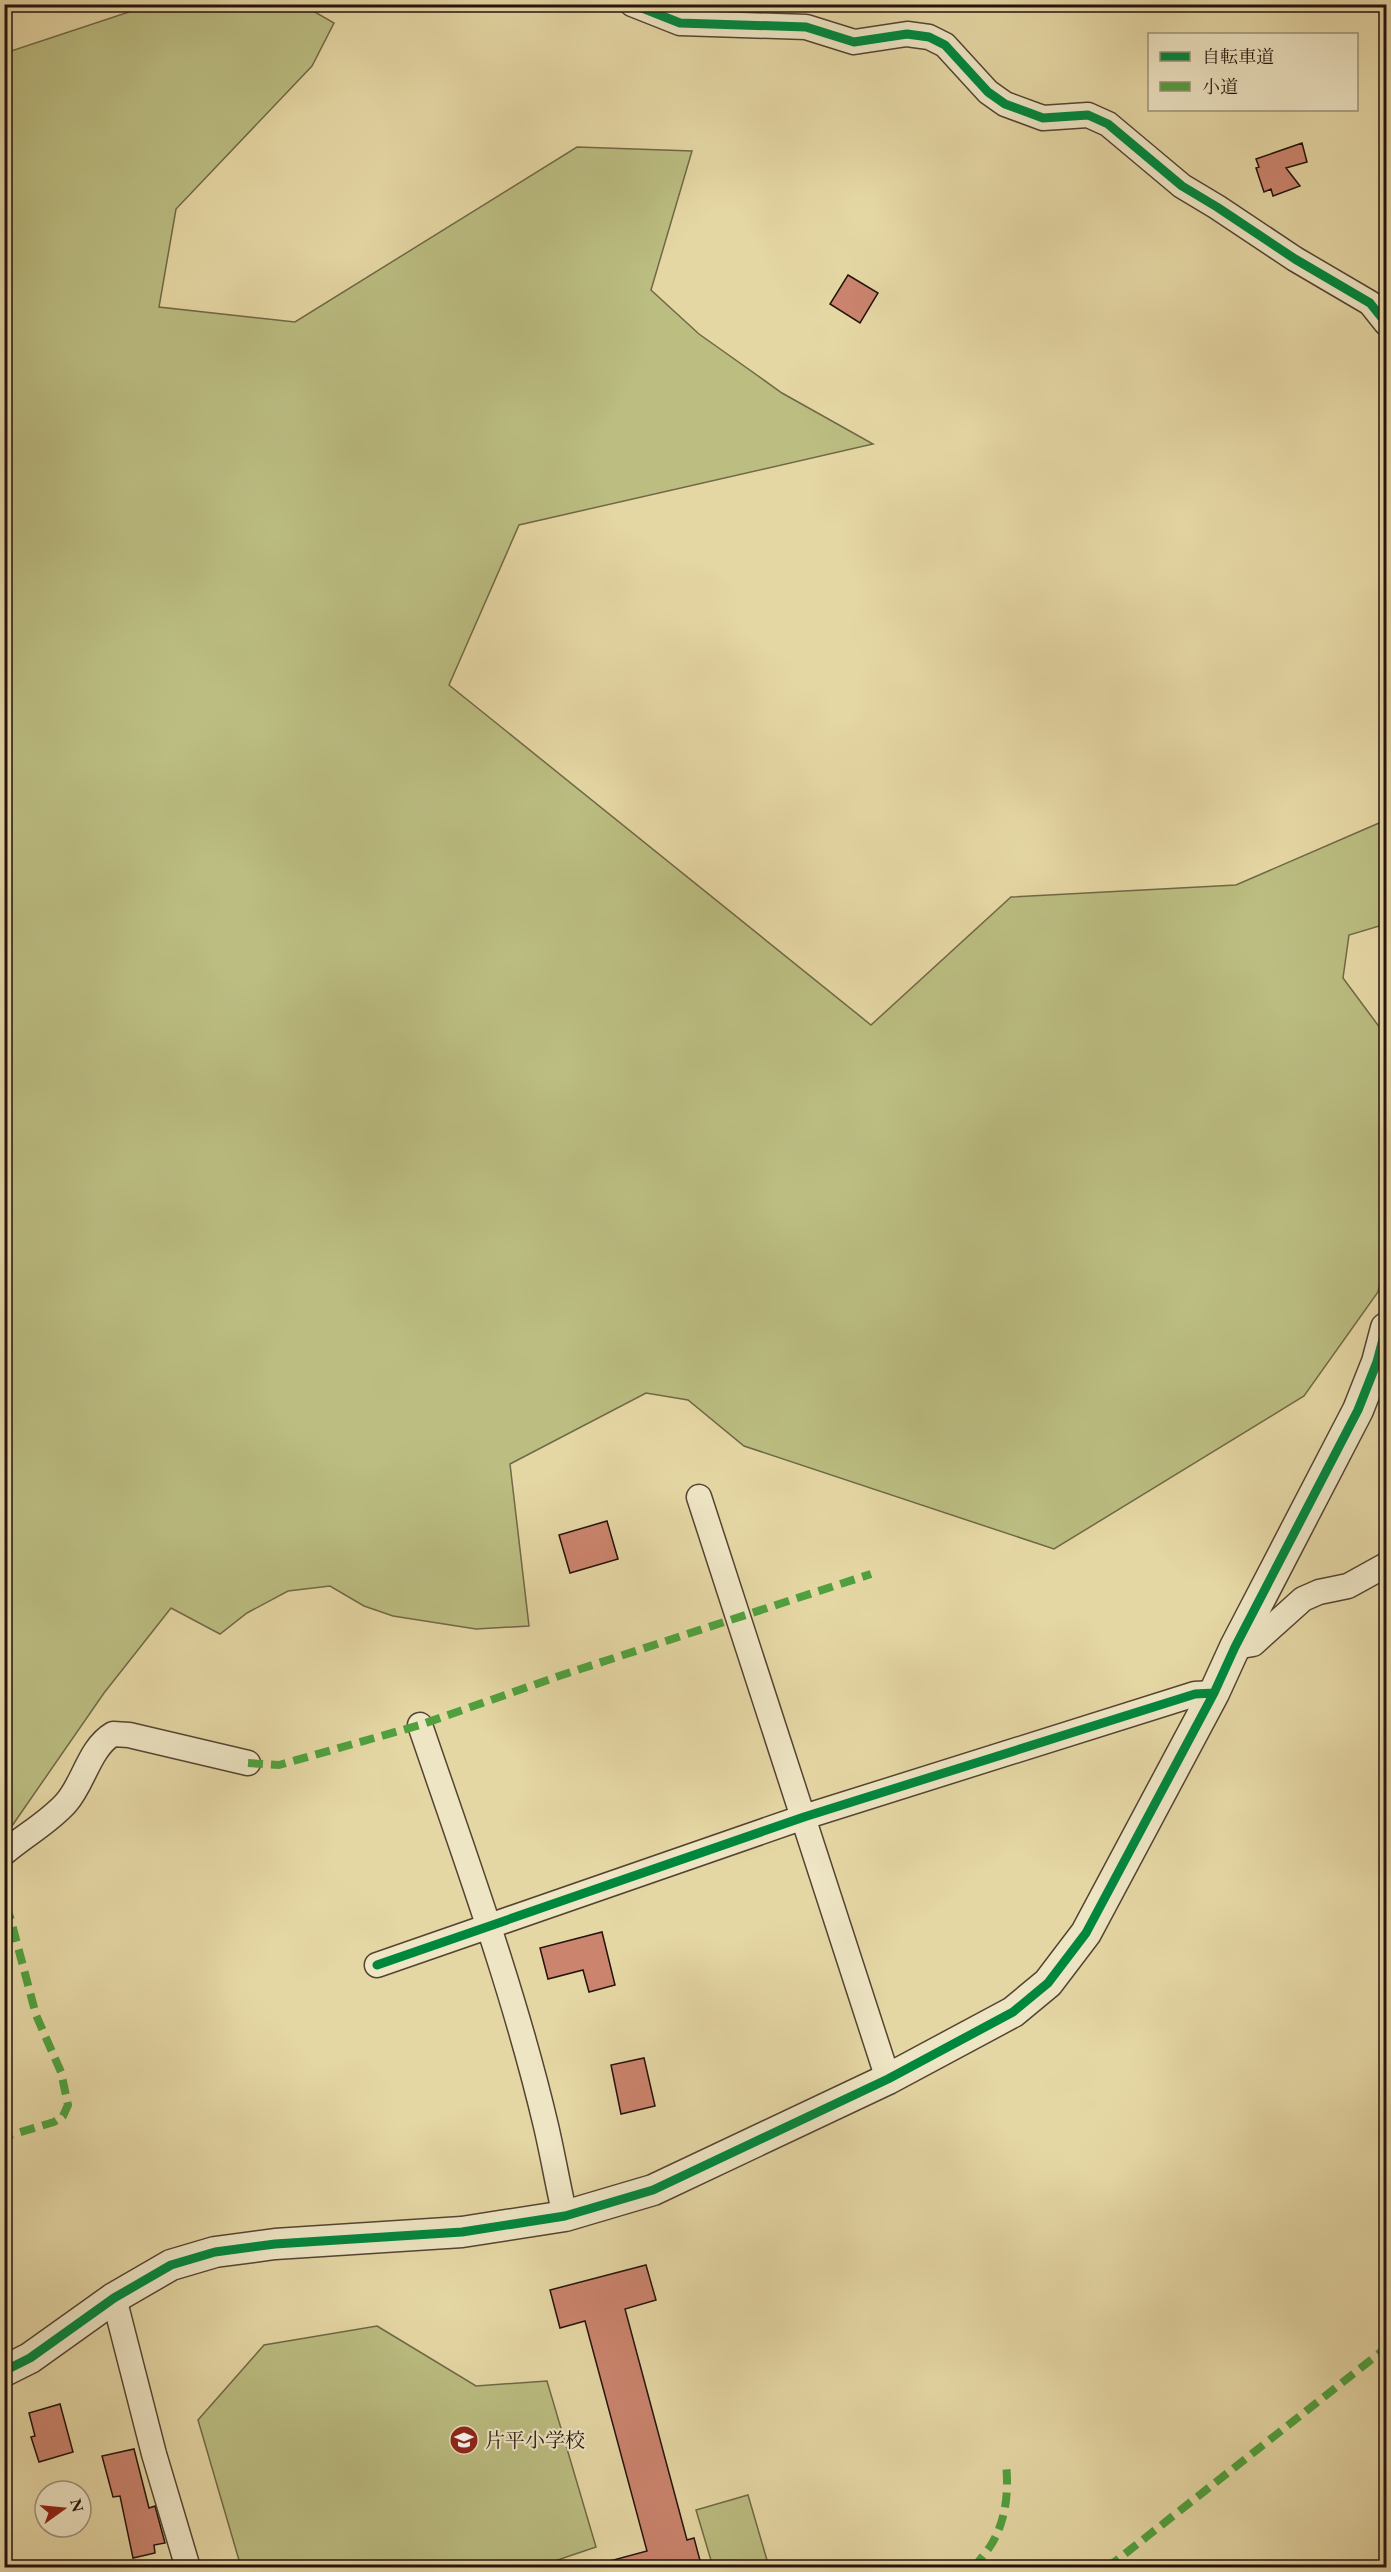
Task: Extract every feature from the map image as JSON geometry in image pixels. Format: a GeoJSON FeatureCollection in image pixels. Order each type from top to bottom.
{"type":"FeatureCollection","features":[{"type":"Feature","properties":{"kind":"street"},"geometry":{"type":"LineString","coordinates":[[632,4],[680,23],[806,27],[854,42],[907,34],[929,37],[945,45],[987,92],[1005,104],[1043,118],[1088,115],[1108,124],[1182,186],[1295,260],[1370,303],[1386,323]]}},
{"type":"Feature","properties":{"kind":"street"},"geometry":{"type":"LineString","coordinates":[[4,2372],[30,2358],[114,2298],[171,2265],[215,2252],[275,2244],[462,2232],[565,2216],[653,2190],[888,2079],[1013,2012],[1048,1983],[1086,1933],[1214,1693],[1358,1410],[1377,1362],[1386,1328]]}},
{"type":"Feature","properties":{"kind":"street"},"geometry":{"type":"LineString","coordinates":[[699,1497],[888,2079]]}},
{"type":"Feature","properties":{"kind":"street"},"geometry":{"type":"LineString","coordinates":[[1236,1647],[1253,1644],[1303,1599],[1319,1592],[1348,1586],[1386,1565]]}},
{"type":"Feature","properties":{"kind":"street"},"geometry":{"type":"LineString","coordinates":[[377,1965],[804,1817],[1195,1694],[1214,1693]]}},
{"type":"Feature","properties":{"kind":"street"},"geometry":{"type":"LineString","coordinates":[[420,1725],[489,1927],[547,2129],[565,2216]]}},
{"type":"Feature","properties":{"kind":"street"},"geometry":{"type":"LineString","coordinates":[[4,1852],[40,1827],[67,1802],[100,1746],[113,1734],[129,1735],[248,1763]]}},
{"type":"Feature","properties":{"kind":"street"},"geometry":{"type":"LineString","coordinates":[[114,2298],[154,2454],[188,2568]]}},
{"type":"Feature","properties":{"kind":"green space"},"geometry":{"type":"Polygon","coordinates":[[[150,5],[303,5],[334,23],[312,66],[176,209],[159,307],[295,322],[577,147],[692,151],[651,290],[699,334],[782,393],[873,444],[519,525],[449,685],[871,1025],[1011,897],[1236,885],[1386,820],[1386,924],[1349,935],[1343,978],[1386,1036],[1386,1258],[1378,1292],[1304,1396],[1054,1549],[744,1446],[688,1400],[646,1393],[510,1464],[529,1626],[476,1629],[393,1616],[364,1606],[330,1586],[288,1591],[247,1613],[220,1634],[171,1608],[104,1693],[5,1836],[5,53],[150,5]]]}},
{"type":"Feature","properties":{"kind":"green space"},"geometry":{"type":"Polygon","coordinates":[[[377,2326],[476,2386],[547,2381],[596,2547],[537,2567],[241,2567],[198,2420],[264,2345],[377,2326]]]}},
{"type":"Feature","properties":{"kind":"green space"},"geometry":{"type":"Polygon","coordinates":[[[748,2495],[769,2567],[713,2567],[696,2510],[748,2495]]]}},
{"type":"Feature","properties":{"kind":"building"},"geometry":{"type":"Polygon","coordinates":[[[1302,143],[1307,162],[1286,168],[1300,186],[1273,196],[1271,189],[1264,192],[1256,168],[1259,167],[1256,159],[1302,143]]]}},
{"type":"Feature","properties":{"kind":"building"},"geometry":{"type":"Polygon","coordinates":[[[848,275],[878,293],[860,323],[830,304],[848,275]]]}},
{"type":"Feature","properties":{"kind":"building"},"geometry":{"type":"Polygon","coordinates":[[[607,1521],[618,1559],[570,1573],[559,1535],[607,1521]]]}},
{"type":"Feature","properties":{"kind":"building"},"geometry":{"type":"Polygon","coordinates":[[[602,1932],[615,1985],[589,1992],[583,1970],[548,1979],[540,1948],[602,1932]]]}},
{"type":"Feature","properties":{"kind":"building"},"geometry":{"type":"Polygon","coordinates":[[[644,2058],[655,2106],[621,2114],[611,2065],[644,2058]]]}},
{"type":"Feature","properties":{"kind":"building"},"geometry":{"type":"Polygon","coordinates":[[[646,2265],[656,2300],[625,2309],[687,2540],[694,2538],[702,2568],[607,2568],[606,2562],[647,2551],[585,2321],[560,2328],[550,2290],[646,2265]]]}},
{"type":"Feature","properties":{"kind":"building"},"geometry":{"type":"Polygon","coordinates":[[[60,2404],[73,2452],[39,2462],[31,2437],[35,2436],[29,2413],[60,2404]]]}},
{"type":"Feature","properties":{"kind":"building"},"geometry":{"type":"Polygon","coordinates":[[[134,2449],[149,2508],[155,2506],[165,2543],[154,2545],[155,2553],[133,2558],[120,2496],[113,2497],[102,2456],[134,2449]]]}},
{"type":"Feature","properties":{"kind":"marked path"},"geometry":{"type":"LineString","coordinates":[[248,1763],[279,1765],[420,1725],[559,1676],[871,1574]]}},
{"type":"Feature","properties":{"kind":"marked path"},"geometry":{"type":"LineString","coordinates":[[4,1906],[10,1917],[36,2015],[61,2072],[68,2105],[63,2116],[54,2122],[4,2137]]}},
{"type":"Feature","properties":{"kind":"marked path"},"geometry":{"type":"LineString","coordinates":[[1107,2568],[1386,2348]]}},
{"type":"Feature","properties":{"kind":"marked path"},"geometry":{"type":"LineString","coordinates":[[974,2568],[991,2545],[1000,2526],[1007,2495],[1006,2464]]}},
{"type":"Feature","properties":{"kind":"cycle path"},"geometry":{"type":"LineString","coordinates":[[632,4],[680,23],[806,27],[854,42],[907,34],[929,37],[945,45],[988,92],[1005,104],[1043,118],[1088,115],[1108,124],[1182,186],[1295,259],[1370,303],[1386,323]]}},
{"type":"Feature","properties":{"kind":"cycle path"},"geometry":{"type":"LineString","coordinates":[[4,2371],[30,2358],[114,2298],[171,2265],[215,2252],[275,2244],[462,2232],[565,2216],[653,2190],[888,2079],[1013,2012],[1048,1983],[1086,1933],[1214,1693],[1235,1647],[1358,1410],[1377,1362],[1386,1328]]}},
{"type":"Feature","properties":{"kind":"cycle path"},"geometry":{"type":"LineString","coordinates":[[377,1965],[804,1817],[1195,1694],[1214,1693]]}},
{"type":"Feature","properties":{"kind":"place","name":"片平小学校"},"geometry":{"type":"Point","coordinates":[464,2440]}}]}
